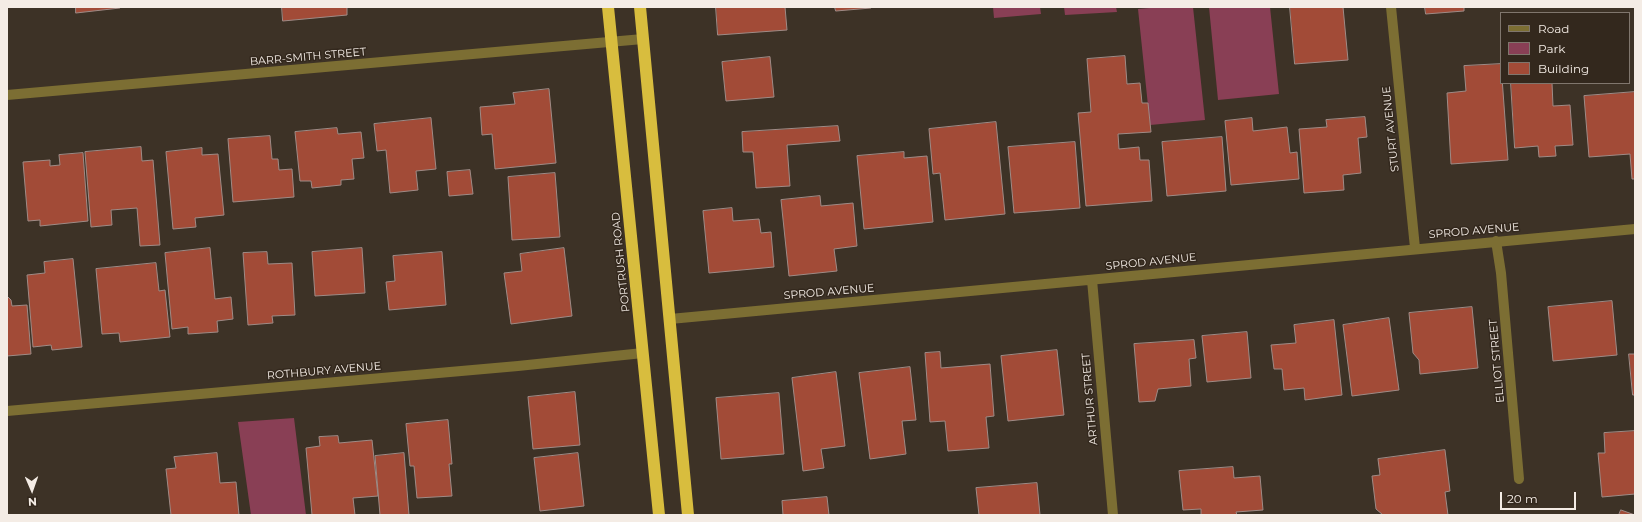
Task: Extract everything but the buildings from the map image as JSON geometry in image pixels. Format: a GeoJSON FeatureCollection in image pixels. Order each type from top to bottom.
{"type":"FeatureCollection","features":[{"type":"Feature","properties":{"kind":"highway","name":"PORTRUSH ROAD"},"geometry":{"type":"LineString","coordinates":[[608,7],[658,515]]}},
{"type":"Feature","properties":{"kind":"highway"},"geometry":{"type":"LineString","coordinates":[[640,7],[688,515]]}},
{"type":"Feature","properties":{"kind":"street","name":"STURT AVENUE"},"geometry":{"type":"LineString","coordinates":[[1391,7],[1415,248]]}},
{"type":"Feature","properties":{"kind":"street","name":"BARR-SMITH STREET"},"geometry":{"type":"LineString","coordinates":[[7,96],[644,39]]}},
{"type":"Feature","properties":{"kind":"street","name":"SPROD AVENUE"},"geometry":{"type":"LineString","coordinates":[[670,319],[1092,280],[1415,248],[1635,229]]}},
{"type":"Feature","properties":{"kind":"street","name":"ELLIOT STREET"},"geometry":{"type":"LineString","coordinates":[[1496,241],[1501,273],[1519,479]]}},
{"type":"Feature","properties":{"kind":"street","name":"ARTHUR STREET"},"geometry":{"type":"LineString","coordinates":[[1092,280],[1113,515]]}},
{"type":"Feature","properties":{"kind":"street","name":"ROTHBURY AVENUE"},"geometry":{"type":"LineString","coordinates":[[7,411],[518,366],[643,353]]}},
{"type":"Feature","properties":{"kind":"green space"},"geometry":{"type":"Polygon","coordinates":[[[993,7],[1040,7],[1041,14],[994,18],[993,7]]]}},
{"type":"Feature","properties":{"kind":"green space"},"geometry":{"type":"Polygon","coordinates":[[[1064,7],[1116,7],[1117,12],[1065,15],[1064,7]]]}},
{"type":"Feature","properties":{"kind":"green space"},"geometry":{"type":"Polygon","coordinates":[[[1193,7],[1205,120],[1150,125],[1138,9],[1193,7]]]}},
{"type":"Feature","properties":{"kind":"green space"},"geometry":{"type":"Polygon","coordinates":[[[1209,7],[1270,7],[1279,94],[1218,100],[1209,7]]]}},
{"type":"Feature","properties":{"kind":"green space"},"geometry":{"type":"Polygon","coordinates":[[[294,418],[306,515],[251,515],[238,422],[294,418]]]}}]}
